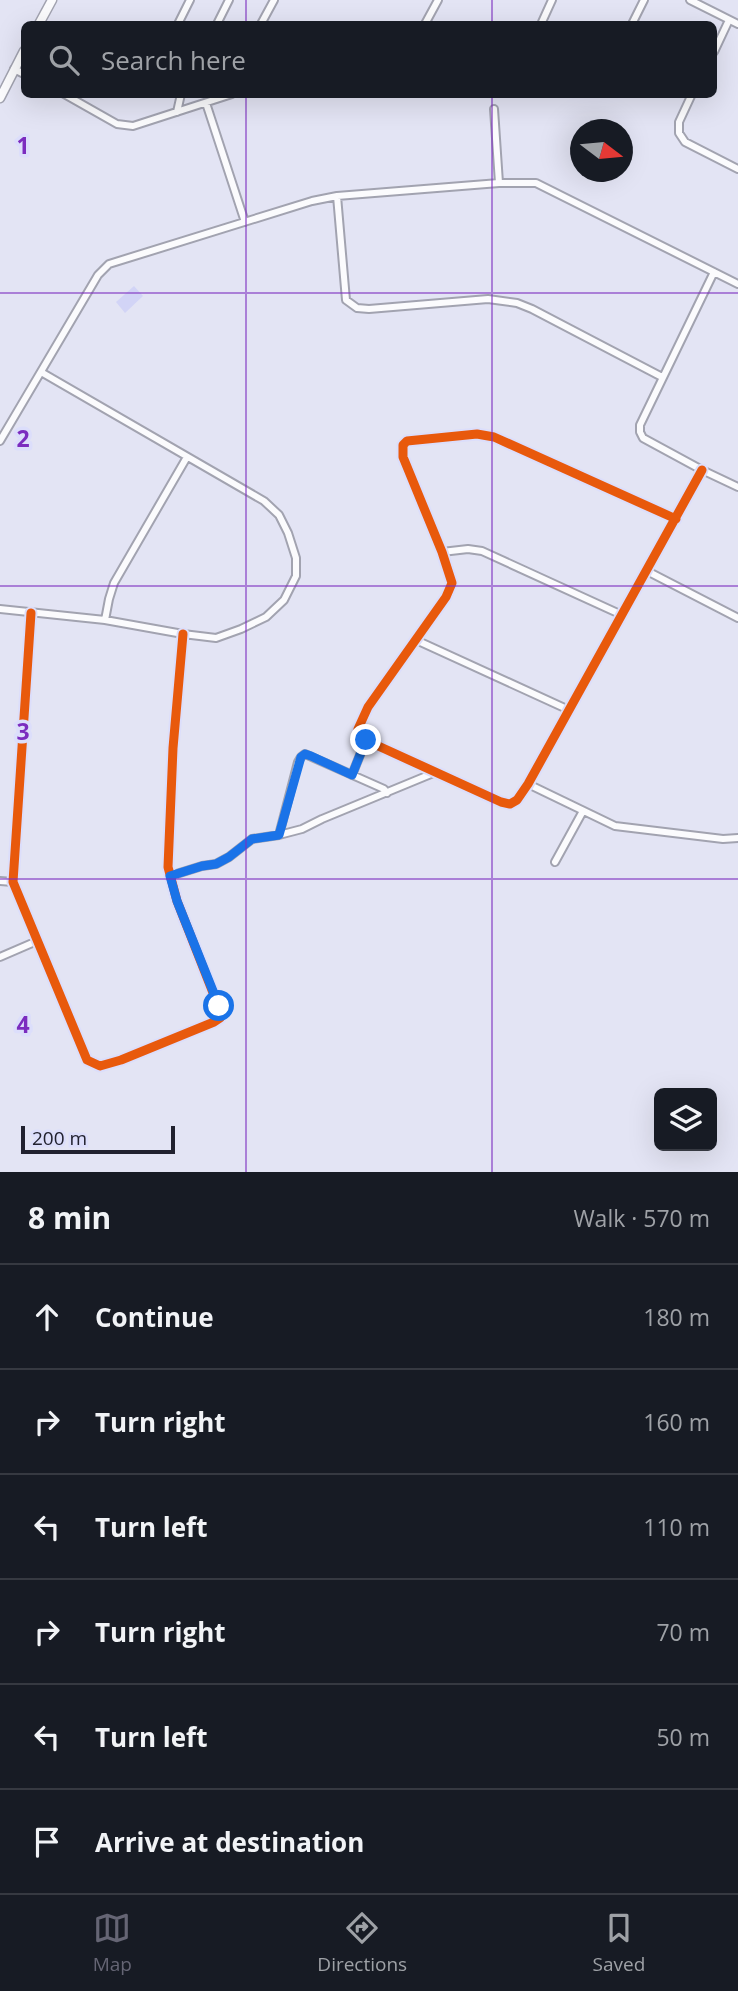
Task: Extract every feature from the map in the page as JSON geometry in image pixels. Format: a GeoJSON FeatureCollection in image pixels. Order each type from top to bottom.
{"type":"FeatureCollection","features":[{"type":"Feature","properties":{"kind":"street"},"geometry":{"type":"LineString","coordinates":[[41,21],[52,0]]}},
{"type":"Feature","properties":{"kind":"street"},"geometry":{"type":"LineString","coordinates":[[180,21],[190,0]]}},
{"type":"Feature","properties":{"kind":"street"},"geometry":{"type":"LineString","coordinates":[[218,21],[229,0]]}},
{"type":"Feature","properties":{"kind":"street"},"geometry":{"type":"LineString","coordinates":[[263,21],[274,0]]}},
{"type":"Feature","properties":{"kind":"street"},"geometry":{"type":"LineString","coordinates":[[427,21],[438,0]]}},
{"type":"Feature","properties":{"kind":"street"},"geometry":{"type":"LineString","coordinates":[[542,21],[552,0]]}},
{"type":"Feature","properties":{"kind":"street"},"geometry":{"type":"LineString","coordinates":[[634,21],[644,0]]}},
{"type":"Feature","properties":{"kind":"street"},"geometry":{"type":"LineString","coordinates":[[690,0],[738,24]]}},
{"type":"Feature","properties":{"kind":"street"},"geometry":{"type":"LineString","coordinates":[[717,43],[729,20]]}},
{"type":"Feature","properties":{"kind":"street"},"geometry":{"type":"LineString","coordinates":[[0,98],[21,56]]}},
{"type":"Feature","properties":{"kind":"street"},"geometry":{"type":"LineString","coordinates":[[14,69],[21,72]]}},
{"type":"Feature","properties":{"kind":"street"},"geometry":{"type":"LineString","coordinates":[[71,98],[117,124],[133,126],[220,98]]}},
{"type":"Feature","properties":{"kind":"street"},"geometry":{"type":"LineString","coordinates":[[177,112],[180,98]]}},
{"type":"Feature","properties":{"kind":"street"},"geometry":{"type":"LineString","coordinates":[[690,98],[678,122],[678,134],[685,142],[738,169]]}},
{"type":"Feature","properties":{"kind":"street"},"geometry":{"type":"LineString","coordinates":[[206,103],[246,222]]}},
{"type":"Feature","properties":{"kind":"street"},"geometry":{"type":"LineString","coordinates":[[494,109],[499,183]]}},
{"type":"Feature","properties":{"kind":"street"},"geometry":{"type":"LineString","coordinates":[[0,440],[98,275],[109,264],[312,201],[499,183],[525,182],[543,185],[738,284]]}},
{"type":"Feature","properties":{"kind":"street"},"geometry":{"type":"LineString","coordinates":[[337,197],[346,300],[357,308],[488,299],[517,303],[662,377]]}},
{"type":"Feature","properties":{"kind":"street"},"geometry":{"type":"LineString","coordinates":[[714,272],[662,377],[640,425],[640,432],[643,438],[738,487]]}},
{"type":"Feature","properties":{"kind":"street"},"geometry":{"type":"LineString","coordinates":[[0,609],[106,620],[216,638],[266,617],[284,600],[296,576],[296,558],[288,533],[279,516],[264,501],[41,372]]}},
{"type":"Feature","properties":{"kind":"street"},"geometry":{"type":"LineString","coordinates":[[676,519],[494,437],[477,434],[407,441],[403,444],[403,457],[452,583],[446,597],[369,707],[358,729],[363,739],[501,802],[510,804],[517,800],[528,784],[676,519],[702,470]]}},
{"type":"Feature","properties":{"kind":"street"},"geometry":{"type":"LineString","coordinates":[[106,620],[108,599],[114,583],[187,457]]}},
{"type":"Feature","properties":{"kind":"street"},"geometry":{"type":"LineString","coordinates":[[442,552],[468,549],[482,551],[622,615]]}},
{"type":"Feature","properties":{"kind":"street"},"geometry":{"type":"LineString","coordinates":[[647,571],[738,618]]}},
{"type":"Feature","properties":{"kind":"street"},"geometry":{"type":"LineString","coordinates":[[31,613],[13,881],[88,1059],[94,1065],[106,1066],[220,1018],[219,1006],[177,901],[168,867],[173,748],[183,634]]}},
{"type":"Feature","properties":{"kind":"street"},"geometry":{"type":"LineString","coordinates":[[416,640],[569,710]]}},
{"type":"Feature","properties":{"kind":"street"},"geometry":{"type":"LineString","coordinates":[[352,775],[366,740]]}},
{"type":"Feature","properties":{"kind":"street"},"geometry":{"type":"LineString","coordinates":[[279,835],[301,757],[305,754],[384,789],[387,793]]}},
{"type":"Feature","properties":{"kind":"street"},"geometry":{"type":"LineString","coordinates":[[170,876],[216,864],[252,839],[302,830],[322,819],[436,772]]}},
{"type":"Feature","properties":{"kind":"street"},"geometry":{"type":"LineString","coordinates":[[528,784],[615,826],[723,839],[738,838]]}},
{"type":"Feature","properties":{"kind":"street"},"geometry":{"type":"LineString","coordinates":[[555,862],[583,811]]}},
{"type":"Feature","properties":{"kind":"street"},"geometry":{"type":"LineString","coordinates":[[0,881],[13,881]]}},
{"type":"Feature","properties":{"kind":"street"},"geometry":{"type":"LineString","coordinates":[[0,957],[37,941]]}},
{"type":"Feature","properties":{"kind":"shaded area"},"geometry":{"type":"Polygon","coordinates":[[[134,286],[143,296],[125,313],[116,302],[134,286]]]}},
{"type":"Feature","properties":{"kind":"cycle path"},"geometry":{"type":"LineString","coordinates":[[676,519],[494,437],[477,434],[407,441],[403,445],[403,457],[452,583],[446,597],[368,707],[358,729],[363,739],[501,802],[510,804],[517,800],[528,784],[702,470]]}},
{"type":"Feature","properties":{"kind":"cycle path"},"geometry":{"type":"LineString","coordinates":[[31,613],[13,882],[87,1060],[100,1066],[214,1022],[220,1018],[221,1013],[177,901],[168,867],[173,748],[183,634]]}},
{"type":"Feature","properties":{"kind":"route"},"geometry":{"type":"LineString","coordinates":[[219,1006],[177,901],[170,876],[216,864],[252,839],[279,835],[301,757],[305,754],[311,756],[352,775],[366,740]]}}]}
